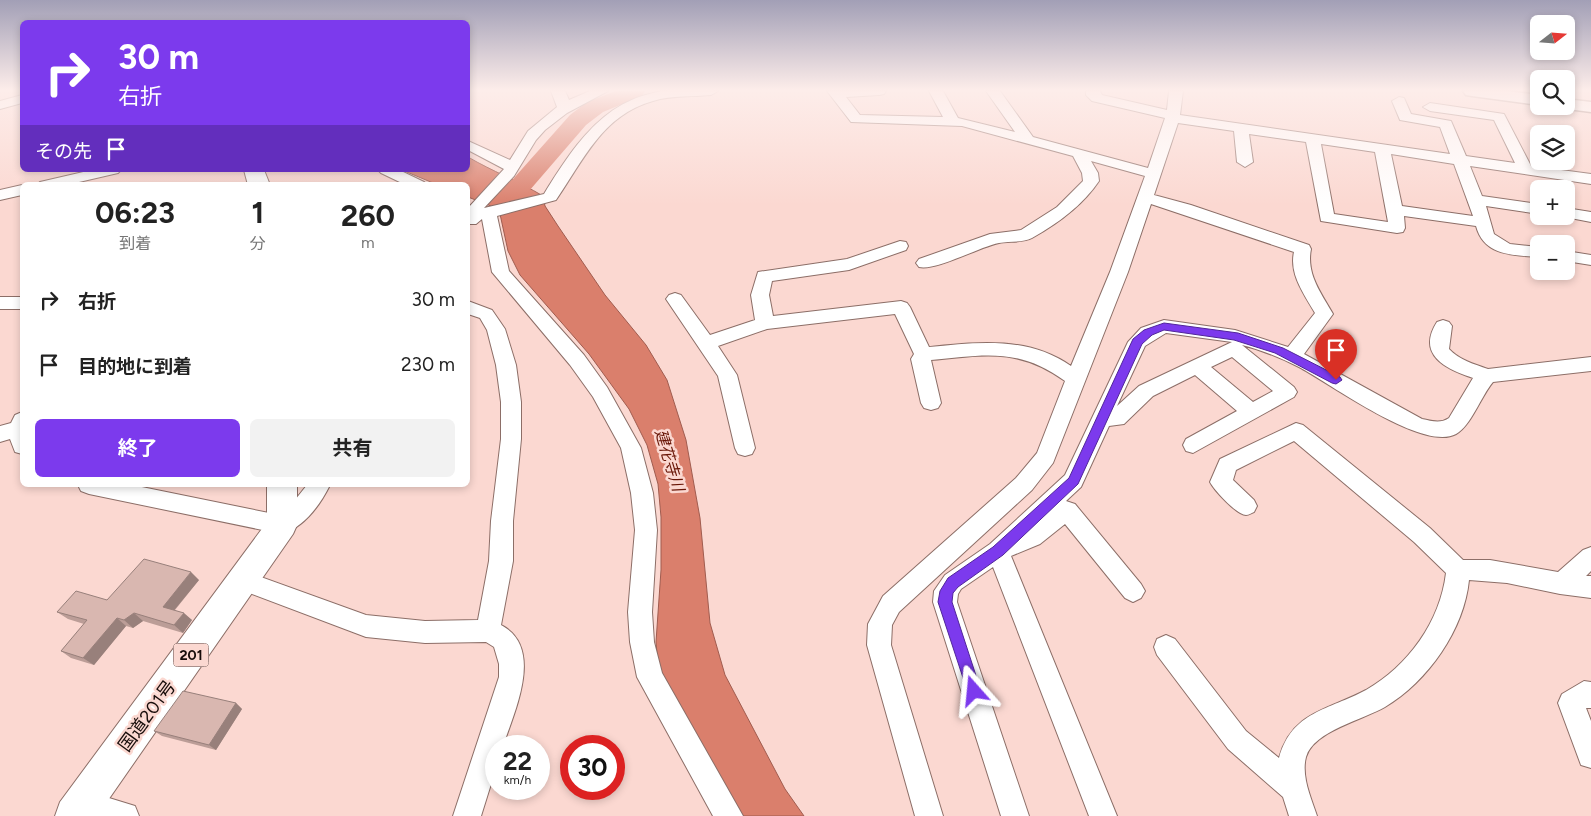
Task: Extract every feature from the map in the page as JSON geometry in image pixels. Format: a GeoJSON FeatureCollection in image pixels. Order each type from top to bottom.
{"type":"FeatureCollection","features":[{"type":"Feature","properties":{"kind":"highway"},"geometry":{"type":"LineString","coordinates":[[282,487],[282,525]]}},
{"type":"Feature","properties":{"kind":"highway","name":"国道201号"},"geometry":{"type":"LineString","coordinates":[[78,810],[244,581],[282,525]]}},
{"type":"Feature","properties":{"kind":"street"},"geometry":{"type":"LineString","coordinates":[[476,214],[511,170],[538,129]]}},
{"type":"Feature","properties":{"kind":"street"},"geometry":{"type":"LineString","coordinates":[[476,214],[550,197],[579,149],[595,129]]}},
{"type":"Feature","properties":{"kind":"street"},"geometry":{"type":"LineString","coordinates":[[987,129],[1154,174]]}},
{"type":"Feature","properties":{"kind":"street"},"geometry":{"type":"LineString","coordinates":[[1020,129],[1028,140]]}},
{"type":"Feature","properties":{"kind":"street"},"geometry":{"type":"LineString","coordinates":[[929,816],[879,645],[880,624],[891,604],[1024,484],[1046,457],[1119,272],[1169,129]]}},
{"type":"Feature","properties":{"kind":"street"},"geometry":{"type":"LineString","coordinates":[[1241,129],[1245,162]]}},
{"type":"Feature","properties":{"kind":"street"},"geometry":{"type":"LineString","coordinates":[[1248,129],[1459,161],[1591,178]]}},
{"type":"Feature","properties":{"kind":"street"},"geometry":{"type":"LineString","coordinates":[[1448,129],[1476,200],[1487,237],[1506,249],[1530,251]]}},
{"type":"Feature","properties":{"kind":"street"},"geometry":{"type":"LineString","coordinates":[[1505,129],[1526,170]]}},
{"type":"Feature","properties":{"kind":"street"},"geometry":{"type":"LineString","coordinates":[[1313,139],[1327,218],[1397,228],[1382,149]]}},
{"type":"Feature","properties":{"kind":"street"},"geometry":{"type":"LineString","coordinates":[[470,147],[511,170]]}},
{"type":"Feature","properties":{"kind":"street"},"geometry":{"type":"LineString","coordinates":[[925,263],[996,238],[1025,235],[1039,227],[1085,190],[1091,181],[1090,173],[1078,153]]}},
{"type":"Feature","properties":{"kind":"street"},"geometry":{"type":"LineString","coordinates":[[59,182],[104,172]]}},
{"type":"Feature","properties":{"kind":"street"},"geometry":{"type":"LineString","coordinates":[[390,172],[412,182]]}},
{"type":"Feature","properties":{"kind":"street"},"geometry":{"type":"LineString","coordinates":[[0,195],[20,190]]}},
{"type":"Feature","properties":{"kind":"street"},"geometry":{"type":"LineString","coordinates":[[1146,197],[1186,208],[1303,249],[1300,262],[1302,273],[1324,314],[1292,356]]}},
{"type":"Feature","properties":{"kind":"street"},"geometry":{"type":"LineString","coordinates":[[1476,200],[1530,208]]}},
{"type":"Feature","properties":{"kind":"street"},"geometry":{"type":"LineString","coordinates":[[1395,210],[1483,222]]}},
{"type":"Feature","properties":{"kind":"street"},"geometry":{"type":"LineString","coordinates":[[476,214],[501,272],[577,360],[600,392],[631,448],[642,493],[645,521],[640,612],[642,642],[650,677],[729,816]]}},
{"type":"Feature","properties":{"kind":"street"},"geometry":{"type":"LineString","coordinates":[[1575,214],[1591,217]]}},
{"type":"Feature","properties":{"kind":"street"},"geometry":{"type":"LineString","coordinates":[[765,323],[760,295],[764,276],[850,264],[900,246]]}},
{"type":"Feature","properties":{"kind":"street"},"geometry":{"type":"LineString","coordinates":[[1575,257],[1591,260]]}},
{"type":"Feature","properties":{"kind":"street"},"geometry":{"type":"LineString","coordinates":[[675,299],[706,342],[726,375],[745,448]]}},
{"type":"Feature","properties":{"kind":"street"},"geometry":{"type":"LineString","coordinates":[[0,303],[20,303]]}},
{"type":"Feature","properties":{"kind":"street"},"geometry":{"type":"LineString","coordinates":[[706,342],[765,323],[901,307],[924,354]]}},
{"type":"Feature","properties":{"kind":"street"},"geometry":{"type":"LineString","coordinates":[[470,308],[486,314],[496,329],[506,365],[511,402],[511,440],[502,521],[501,561],[488,631]]}},
{"type":"Feature","properties":{"kind":"street"},"geometry":{"type":"LineString","coordinates":[[1015,816],[945,602],[946,591],[953,582],[998,551],[1073,481],[1137,342],[1148,333],[1164,326],[1235,336],[1266,345],[1292,356],[1416,425],[1435,430],[1448,429],[1456,423],[1479,385],[1488,376],[1496,373],[1591,364]]}},
{"type":"Feature","properties":{"kind":"street"},"geometry":{"type":"LineString","coordinates":[[1443,326],[1439,347],[1442,353],[1460,366],[1488,376]]}},
{"type":"Feature","properties":{"kind":"street"},"geometry":{"type":"LineString","coordinates":[[924,354],[990,348],[1022,351],[1037,354],[1057,363],[1076,379]]}},
{"type":"Feature","properties":{"kind":"street"},"geometry":{"type":"LineString","coordinates":[[1102,417],[1117,419],[1146,391],[1234,348],[1287,392],[1193,445]]}},
{"type":"Feature","properties":{"kind":"street"},"geometry":{"type":"LineString","coordinates":[[924,354],[921,359],[930,403]]}},
{"type":"Feature","properties":{"kind":"street"},"geometry":{"type":"LineString","coordinates":[[1197,366],[1252,412]]}},
{"type":"Feature","properties":{"kind":"street"},"geometry":{"type":"LineString","coordinates":[[1246,506],[1221,482],[1227,466],[1296,430],[1422,535],[1458,570],[1458,588],[1433,644],[1403,677],[1376,698],[1315,726],[1296,749],[1292,777],[1303,816]]}},
{"type":"Feature","properties":{"kind":"street"},"geometry":{"type":"LineString","coordinates":[[99,487],[282,525],[299,512],[318,487]]}},
{"type":"Feature","properties":{"kind":"street"},"geometry":{"type":"LineString","coordinates":[[998,551],[1032,537],[1067,510],[1133,591]]}},
{"type":"Feature","properties":{"kind":"street"},"geometry":{"type":"LineString","coordinates":[[998,551],[1103,816]]}},
{"type":"Feature","properties":{"kind":"street"},"geometry":{"type":"LineString","coordinates":[[1560,584],[1591,557]]}},
{"type":"Feature","properties":{"kind":"street"},"geometry":{"type":"LineString","coordinates":[[1458,570],[1477,568],[1560,584],[1591,587]]}},
{"type":"Feature","properties":{"kind":"street"},"geometry":{"type":"LineString","coordinates":[[244,581],[366,626],[425,632],[488,631],[503,639],[509,651],[512,676],[467,816]]}},
{"type":"Feature","properties":{"kind":"street"},"geometry":{"type":"LineString","coordinates":[[1166,647],[1237,740],[1295,789]]}},
{"type":"Feature","properties":{"kind":"street"},"geometry":{"type":"LineString","coordinates":[[1591,695],[1584,694],[1570,703],[1591,755]]}},
{"type":"Feature","properties":{"kind":"street"},"geometry":{"type":"LineString","coordinates":[[78,810],[125,816]]}},
{"type":"Feature","properties":{"kind":"water","name":"建花寺川"},"geometry":{"type":"Polygon","coordinates":[[[470,158],[543,196],[545,206],[558,226],[605,295],[646,345],[667,380],[686,440],[700,518],[710,623],[725,675],[785,789],[804,816],[741,816],[682,722],[658,666],[656,642],[661,570],[661,517],[658,484],[647,445],[629,409],[589,354],[520,275],[508,251],[500,214],[496,208],[470,198],[470,182],[431,182],[407,172],[470,172],[470,158]]]}},
{"type":"Feature","properties":{"kind":"building"},"geometry":{"type":"Polygon","coordinates":[[[144,559],[191,572],[163,607],[184,613],[174,625],[134,613],[124,620],[117,618],[83,658],[61,651],[87,620],[57,612],[76,591],[107,600],[144,559]]]}},
{"type":"Feature","properties":{"kind":"building"},"geometry":{"type":"Polygon","coordinates":[[[183,691],[236,703],[209,745],[154,731],[183,691]]]}},
{"type":"Feature","properties":{"kind":"waterway"},"geometry":{"type":"LineString","coordinates":[[514,193],[570,129]]}},
{"type":"Feature","properties":{"kind":"route"},"geometry":{"type":"LineString","coordinates":[[974,691],[945,602],[946,591],[953,582],[998,551],[1073,481],[1137,342],[1148,333],[1164,326],[1235,336],[1266,345],[1305,362],[1336,380]]}}]}
